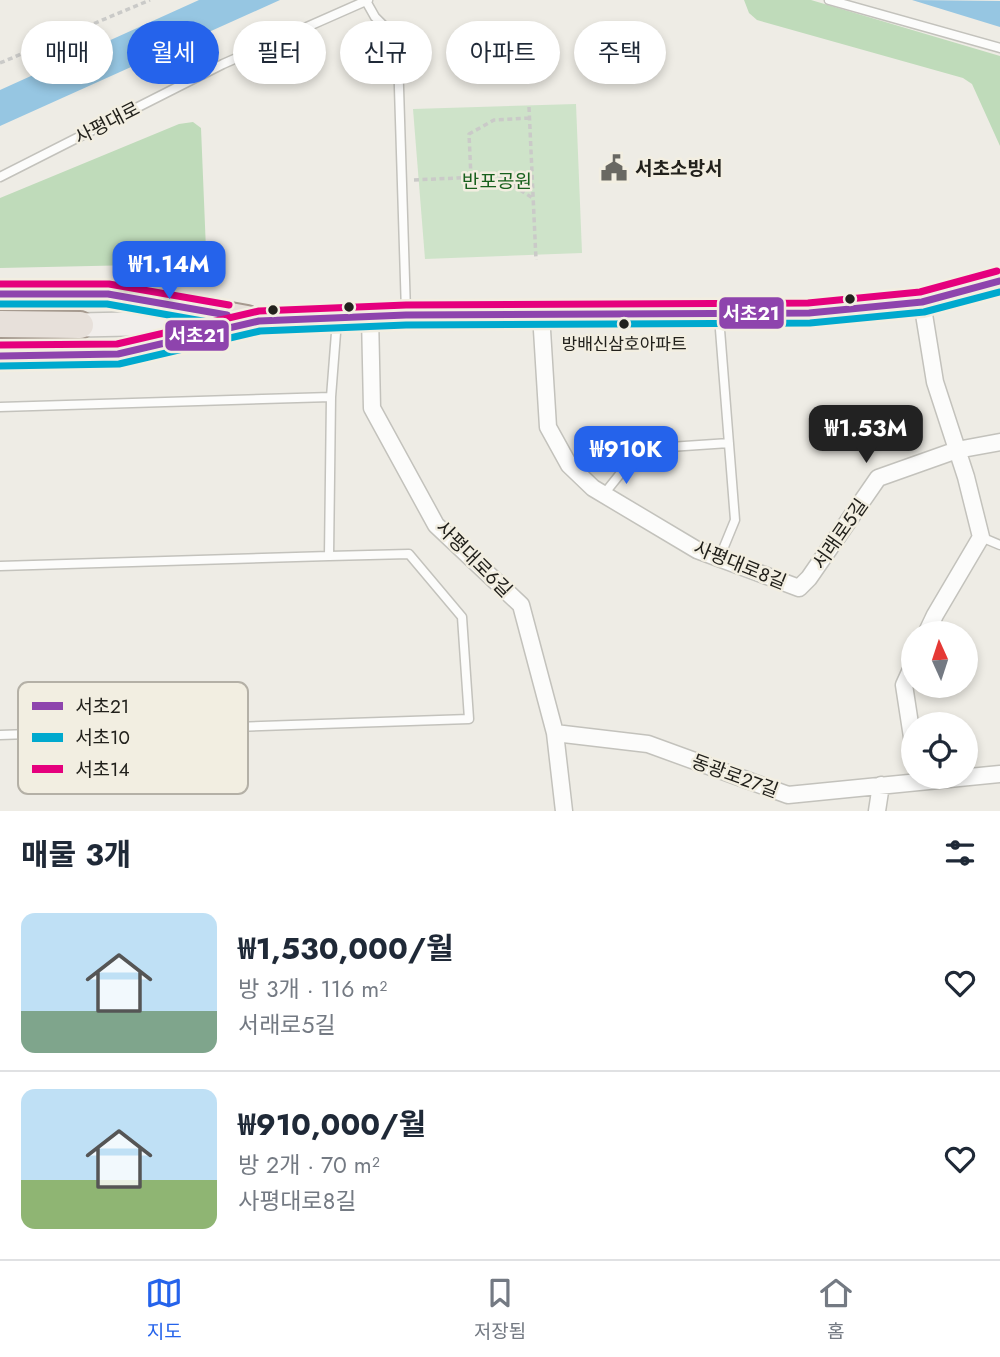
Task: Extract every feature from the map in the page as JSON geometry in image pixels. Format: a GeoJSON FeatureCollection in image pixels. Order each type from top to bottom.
{"type":"FeatureCollection","features":[{"type":"Feature","properties":{"kind":"main road"},"geometry":{"type":"LineString","coordinates":[[0,356],[118,354],[259,321],[406,315],[809,313],[922,302],[1000,281]]}},
{"type":"Feature","properties":{"kind":"main road"},"geometry":{"type":"LineString","coordinates":[[0,294],[108,294],[259,321]]}},
{"type":"Feature","properties":{"kind":"main road"},"geometry":{"type":"LineString","coordinates":[[0,324],[80,325]]}},
{"type":"Feature","properties":{"kind":"street"},"geometry":{"type":"LineString","coordinates":[[922,302],[934,382],[957,450],[981,537],[932,621]]}},
{"type":"Feature","properties":{"kind":"street","name":"사평대로8길"},"geometry":{"type":"LineString","coordinates":[[541,314],[548,427],[569,465],[593,488],[696,550],[799,588]]}},
{"type":"Feature","properties":{"kind":"street","name":"사평대로6길"},"geometry":{"type":"LineString","coordinates":[[370,316],[372,408],[436,526],[521,606],[555,733],[564,811]]}},
{"type":"Feature","properties":{"kind":"street"},"geometry":{"type":"LineString","coordinates":[[80,325],[259,321]]}},
{"type":"Feature","properties":{"kind":"street","name":"서래로5길"},"geometry":{"type":"LineString","coordinates":[[799,588],[809,578],[878,478],[957,450],[1000,442]]}},
{"type":"Feature","properties":{"kind":"street","name":"동광로27길"},"geometry":{"type":"LineString","coordinates":[[555,733],[648,744],[788,795],[901,782]]}},
{"type":"Feature","properties":{"kind":"street","name":"동광로27길"},"geometry":{"type":"LineString","coordinates":[[978,775],[1000,774]]}},
{"type":"Feature","properties":{"kind":"street"},"geometry":{"type":"LineString","coordinates":[[877,811],[881,785]]}},
{"type":"Feature","properties":{"kind":"lane"},"geometry":{"type":"LineString","coordinates":[[367,0],[375,17],[394,36],[398,56],[406,315]]}},
{"type":"Feature","properties":{"kind":"lane","name":"사평대로"},"geometry":{"type":"LineString","coordinates":[[0,177],[223,64],[367,0]]}},
{"type":"Feature","properties":{"kind":"lane"},"geometry":{"type":"LineString","coordinates":[[829,0],[1000,48]]}},
{"type":"Feature","properties":{"kind":"lane"},"geometry":{"type":"LineString","coordinates":[[719,314],[735,520],[719,559]]}},
{"type":"Feature","properties":{"kind":"lane"},"geometry":{"type":"LineString","coordinates":[[329,556],[331,397],[338,317]]}},
{"type":"Feature","properties":{"kind":"lane"},"geometry":{"type":"LineString","coordinates":[[0,407],[331,397]]}},
{"type":"Feature","properties":{"kind":"lane"},"geometry":{"type":"LineString","coordinates":[[604,494],[640,449],[729,443]]}},
{"type":"Feature","properties":{"kind":"lane"},"geometry":{"type":"LineString","coordinates":[[981,537],[1000,545]]}},
{"type":"Feature","properties":{"kind":"lane"},"geometry":{"type":"LineString","coordinates":[[0,566],[409,554],[462,617],[469,719],[248,727]]}},
{"type":"Feature","properties":{"kind":"lane"},"geometry":{"type":"LineString","coordinates":[[0,735],[18,734]]}},
{"type":"Feature","properties":{"kind":"path"},"geometry":{"type":"LineString","coordinates":[[0,63],[150,0]]}},
{"type":"Feature","properties":{"kind":"path"},"geometry":{"type":"LineString","coordinates":[[530,107],[536,260]]}},
{"type":"Feature","properties":{"kind":"path"},"geometry":{"type":"LineString","coordinates":[[471,177],[469,134],[494,120],[530,118]]}},
{"type":"Feature","properties":{"kind":"path"},"geometry":{"type":"LineString","coordinates":[[402,181],[499,176],[534,199]]}},
{"type":"Feature","properties":{"kind":"green space"},"geometry":{"type":"Polygon","coordinates":[[[744,0],[811,0],[1000,56],[1000,146],[972,84],[963,78],[757,20],[749,13],[744,0]]]}},
{"type":"Feature","properties":{"kind":"green space","name":"반포공원"},"geometry":{"type":"Polygon","coordinates":[[[576,104],[582,253],[425,259],[413,109],[576,104]]]}},
{"type":"Feature","properties":{"kind":"green space"},"geometry":{"type":"Polygon","coordinates":[[[193,122],[201,128],[206,250],[201,258],[183,264],[0,268],[0,198],[179,124],[193,122]]]}},
{"type":"Feature","properties":{"kind":"water"},"geometry":{"type":"Polygon","coordinates":[[[199,0],[280,0],[219,27],[219,21],[153,21],[199,0]]]}},
{"type":"Feature","properties":{"kind":"water"},"geometry":{"type":"Polygon","coordinates":[[[912,0],[1000,1],[1000,27],[912,0]]]}},
{"type":"Feature","properties":{"kind":"water"},"geometry":{"type":"Polygon","coordinates":[[[127,33],[127,69],[113,75],[113,39],[127,33]]]}},
{"type":"Feature","properties":{"kind":"water"},"geometry":{"type":"Polygon","coordinates":[[[21,81],[21,84],[93,84],[0,126],[0,90],[21,81]]]}},
{"type":"Feature","properties":{"kind":"transit line","name":"서초14"},"geometry":{"type":"LineString","coordinates":[[0,345],[117,344],[259,311],[406,305],[808,303],[920,292],[997,271]]}},
{"type":"Feature","properties":{"kind":"transit line","name":"서초21"},"geometry":{"type":"LineString","coordinates":[[0,356],[118,354],[259,321],[406,315],[809,313],[922,302],[1000,281]]}},
{"type":"Feature","properties":{"kind":"transit line","name":"서초14"},"geometry":{"type":"LineString","coordinates":[[0,284],[109,284],[229,305]]}},
{"type":"Feature","properties":{"kind":"transit line","name":"서초10"},"geometry":{"type":"LineString","coordinates":[[0,366],[119,364],[260,331],[406,325],[810,323],[924,312],[1000,292]]}},
{"type":"Feature","properties":{"kind":"transit line","name":"서초21"},"geometry":{"type":"LineString","coordinates":[[0,294],[108,294],[227,315]]}},
{"type":"Feature","properties":{"kind":"transit line","name":"서초10"},"geometry":{"type":"LineString","coordinates":[[0,304],[107,304],[225,325]]}},
{"type":"Feature","properties":{"kind":"place","name":"서초소방서"},"geometry":{"type":"Point","coordinates":[614,168]}},
{"type":"Feature","properties":{"kind":"place","name":"방배신삼호아파트"},"geometry":{"type":"Point","coordinates":[624,324]}}]}
